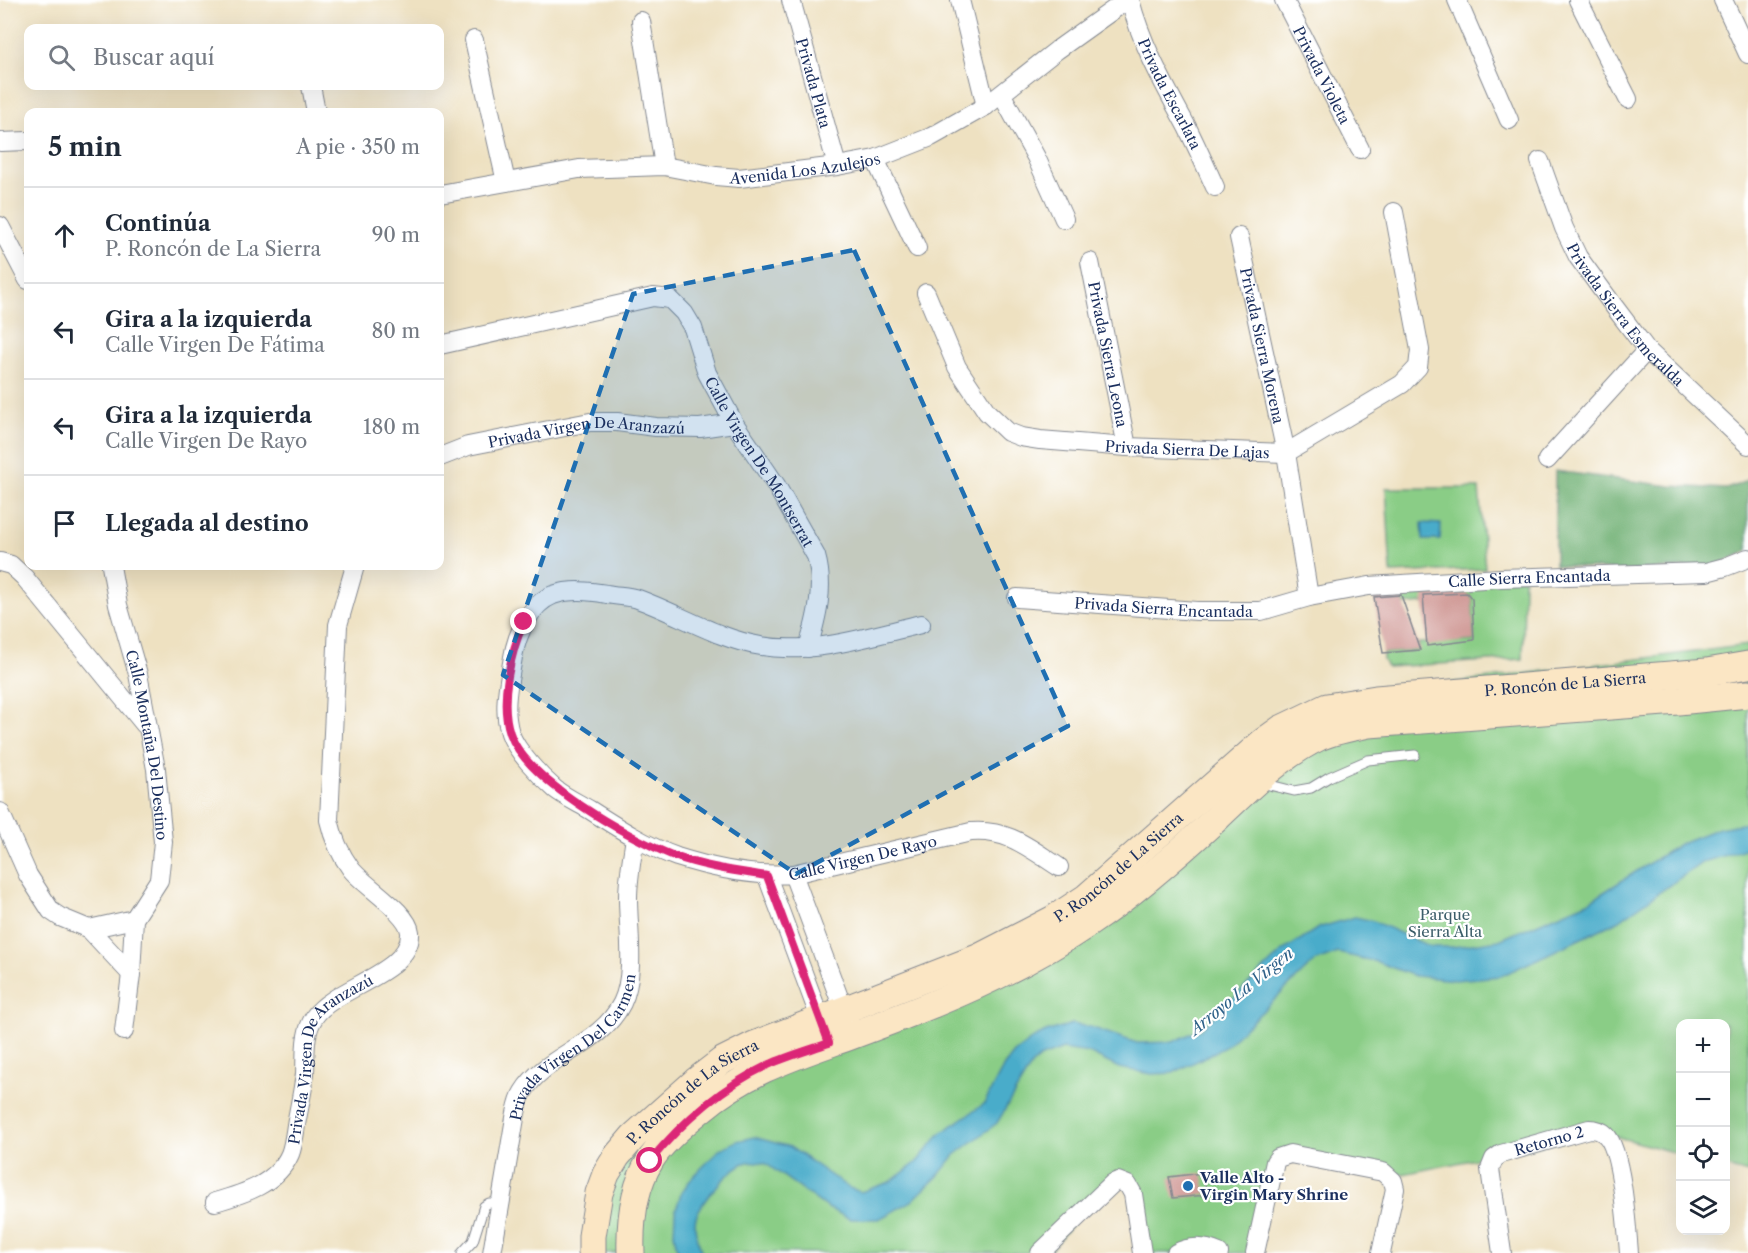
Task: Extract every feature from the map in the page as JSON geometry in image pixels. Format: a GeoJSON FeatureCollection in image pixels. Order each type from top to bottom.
{"type":"FeatureCollection","features":[{"type":"Feature","properties":{"kind":"street","name":"Privada Plata"},"geometry":{"type":"LineString","coordinates":[[791,0],[837,166]]}},
{"type":"Feature","properties":{"kind":"street"},"geometry":{"type":"LineString","coordinates":[[960,0],[986,106]]}},
{"type":"Feature","properties":{"kind":"street","name":"Avenida Los Azulejos"},"geometry":{"type":"LineString","coordinates":[[444,193],[579,169],[664,166],[739,178],[875,159],[931,137],[986,106],[1057,50],[1129,0]]}},
{"type":"Feature","properties":{"kind":"street","name":"Privada Escarlata"},"geometry":{"type":"LineString","coordinates":[[1129,0],[1136,25],[1158,75],[1187,128],[1215,187]]}},
{"type":"Feature","properties":{"kind":"street","name":"Privada Violeta"},"geometry":{"type":"LineString","coordinates":[[1284,0],[1360,149]]}},
{"type":"Feature","properties":{"kind":"street"},"geometry":{"type":"LineString","coordinates":[[1457,0],[1509,120]]}},
{"type":"Feature","properties":{"kind":"street"},"geometry":{"type":"LineString","coordinates":[[1578,0],[1628,99]]}},
{"type":"Feature","properties":{"kind":"street"},"geometry":{"type":"LineString","coordinates":[[1723,0],[1748,54]]}},
{"type":"Feature","properties":{"kind":"street"},"geometry":{"type":"LineString","coordinates":[[641,21],[664,166]]}},
{"type":"Feature","properties":{"kind":"street"},"geometry":{"type":"LineString","coordinates":[[474,40],[506,182]]}},
{"type":"Feature","properties":{"kind":"street"},"geometry":{"type":"LineString","coordinates":[[312,90],[315,108]]}},
{"type":"Feature","properties":{"kind":"street"},"geometry":{"type":"LineString","coordinates":[[1002,94],[1064,219]]}},
{"type":"Feature","properties":{"kind":"street"},"geometry":{"type":"LineString","coordinates":[[0,142],[24,141]]}},
{"type":"Feature","properties":{"kind":"street"},"geometry":{"type":"LineString","coordinates":[[875,159],[917,248]]}},
{"type":"Feature","properties":{"kind":"street","name":"Privada Sierra Esmeralda"},"geometry":{"type":"LineString","coordinates":[[1540,162],[1564,228],[1578,257],[1647,350],[1748,445]]}},
{"type":"Feature","properties":{"kind":"street","name":"Privada Sierra De Lajas"},"geometry":{"type":"LineString","coordinates":[[926,293],[957,367],[987,412],[1008,432],[1040,440],[1127,447],[1286,453],[1402,384],[1418,367],[1420,350],[1394,212]]}},
{"type":"Feature","properties":{"kind":"street"},"geometry":{"type":"LineString","coordinates":[[0,226],[24,272]]}},
{"type":"Feature","properties":{"kind":"street","name":"Privada Sierra Morena"},"geometry":{"type":"LineString","coordinates":[[1239,237],[1286,453],[1309,597]]}},
{"type":"Feature","properties":{"kind":"street","name":"Privada Sierra Leona"},"geometry":{"type":"LineString","coordinates":[[1090,262],[1127,447]]}},
{"type":"Feature","properties":{"kind":"street","name":"Calle Virgen De Montserrat"},"geometry":{"type":"LineString","coordinates":[[444,344],[653,297],[670,299],[684,312],[693,328],[707,373],[734,423],[776,485],[816,556],[820,592],[817,617],[808,648]]}},
{"type":"Feature","properties":{"kind":"street"},"geometry":{"type":"LineString","coordinates":[[1547,460],[1647,350]]}},
{"type":"Feature","properties":{"kind":"street","name":"Privada Virgen De Aranzazú"},"geometry":{"type":"LineString","coordinates":[[444,455],[468,446],[590,422],[700,428],[734,423]]}},
{"type":"Feature","properties":{"kind":"street","name":"Calle Sierra Encantada"},"geometry":{"type":"LineString","coordinates":[[1309,597],[1370,586],[1436,580],[1706,572],[1748,558]]}},
{"type":"Feature","properties":{"kind":"street"},"geometry":{"type":"LineString","coordinates":[[0,562],[10,566],[24,577],[147,726]]}},
{"type":"Feature","properties":{"kind":"street","name":"Calle Montaña Del Destino"},"geometry":{"type":"LineString","coordinates":[[112,570],[118,605],[138,674],[156,769],[163,842],[159,880],[134,919]]}},
{"type":"Feature","properties":{"kind":"street","name":"Privada Virgen De Aranzazú"},"geometry":{"type":"LineString","coordinates":[[215,1202],[241,1195],[262,1185],[284,1164],[290,1154],[294,1138],[305,1074],[305,1045],[308,1030],[315,1016],[326,1004],[391,966],[404,953],[410,939],[410,929],[404,918],[352,870],[334,839],[329,820],[338,625],[354,570]]}},
{"type":"Feature","properties":{"kind":"street","name":"Calle Virgen De Rayo"},"geometry":{"type":"LineString","coordinates":[[921,624],[808,648],[782,649],[737,641],[636,598],[591,591],[569,591],[551,596],[524,622],[516,642],[507,693],[506,715],[510,734],[517,748],[556,789],[634,838],[675,856],[713,867],[767,876],[793,874],[971,832],[988,831],[1004,835],[1059,867]]}},
{"type":"Feature","properties":{"kind":"street","name":"Privada Sierra Encantada"},"geometry":{"type":"LineString","coordinates":[[1017,598],[1232,612],[1261,611],[1309,597]]}},
{"type":"Feature","properties":{"kind":"street","name":"P. Roncón de La Sierra"},"geometry":{"type":"LineString","coordinates":[[592,1253],[592,1236],[599,1193],[606,1174],[617,1156],[633,1136],[722,1061],[754,1045],[837,1027],[965,991],[993,979],[1042,952],[1090,923],[1118,901],[1217,800],[1263,742],[1281,729],[1316,712],[1341,704],[1707,672],[1748,665]]}},
{"type":"Feature","properties":{"kind":"street","name":"P. Roncón de La Sierra"},"geometry":{"type":"LineString","coordinates":[[1217,800],[1256,782],[1285,758],[1320,737],[1370,724],[1748,694]]}},
{"type":"Feature","properties":{"kind":"street"},"geometry":{"type":"LineString","coordinates":[[0,812],[28,875],[51,911],[89,929],[131,974]]}},
{"type":"Feature","properties":{"kind":"street","name":"Privada Virgen Del Carmen"},"geometry":{"type":"LineString","coordinates":[[492,1253],[514,1118],[524,1090],[545,1070],[599,1033],[612,1018],[627,992],[629,976],[628,895],[634,838]]}},
{"type":"Feature","properties":{"kind":"street"},"geometry":{"type":"LineString","coordinates":[[793,874],[837,1027]]}},
{"type":"Feature","properties":{"kind":"street"},"geometry":{"type":"LineString","coordinates":[[767,876],[837,1027]]}},
{"type":"Feature","properties":{"kind":"street"},"geometry":{"type":"LineString","coordinates":[[89,929],[134,919],[131,974],[124,1031]]}},
{"type":"Feature","properties":{"kind":"street","name":"P. Roncón de La Sierra"},"geometry":{"type":"LineString","coordinates":[[630,1253],[631,1219],[635,1200],[650,1161],[659,1149],[701,1109],[735,1084],[837,1027]]}},
{"type":"Feature","properties":{"kind":"street","name":"Retorno 2"},"geometry":{"type":"LineString","coordinates":[[1502,1253],[1491,1165],[1497,1156],[1589,1129],[1597,1129],[1607,1137],[1616,1156],[1629,1253]]}},
{"type":"Feature","properties":{"kind":"street"},"geometry":{"type":"LineString","coordinates":[[1255,1253],[1272,1174],[1278,1158],[1290,1154],[1383,1172],[1393,1181],[1395,1189],[1381,1253]]}},
{"type":"Feature","properties":{"kind":"street"},"geometry":{"type":"LineString","coordinates":[[1040,1253],[1113,1183],[1124,1182],[1133,1194],[1142,1253]]}},
{"type":"Feature","properties":{"kind":"street"},"geometry":{"type":"LineString","coordinates":[[1176,1253],[1186,1248],[1209,1248],[1219,1253]]}},
{"type":"Feature","properties":{"kind":"lane"},"geometry":{"type":"LineString","coordinates":[[1256,782],[1294,790],[1311,788],[1329,777],[1368,760],[1415,755]]}},
{"type":"Feature","properties":{"kind":"lane"},"geometry":{"type":"LineString","coordinates":[[462,1253],[473,1241],[484,1206],[489,1203],[501,1203]]}},
{"type":"Feature","properties":{"kind":"highlighted area"},"geometry":{"type":"Polygon","coordinates":[[[854,250],[1068,726],[796,874],[503,675],[633,294],[854,250]]]}},
{"type":"Feature","properties":{"kind":"green space"},"geometry":{"type":"Polygon","coordinates":[[[1555,471],[1671,486],[1726,489],[1748,479],[1748,551],[1718,565],[1624,571],[1555,565],[1555,471]]]}},
{"type":"Feature","properties":{"kind":"green space"},"geometry":{"type":"Polygon","coordinates":[[[1386,488],[1479,488],[1485,569],[1391,573],[1386,488]]]}},
{"type":"Feature","properties":{"kind":"green space"},"geometry":{"type":"Polygon","coordinates":[[[1524,578],[1523,659],[1387,667],[1383,660],[1383,653],[1418,650],[1419,643],[1474,641],[1472,599],[1467,594],[1404,605],[1397,586],[1524,578]]]}},
{"type":"Feature","properties":{"kind":"green space","name":"Parque Sierra Alta"},"geometry":{"type":"Polygon","coordinates":[[[1748,645],[1748,1173],[1730,1168],[1730,1019],[1676,1019],[1676,1153],[1603,1133],[1389,1177],[1290,1154],[1272,1174],[1255,1253],[1144,1253],[1133,1177],[1114,1173],[1048,1253],[594,1253],[617,1156],[722,1061],[1079,914],[1342,697],[1748,645]]]}},
{"type":"Feature","properties":{"kind":"water"},"geometry":{"type":"Polygon","coordinates":[[[1422,523],[1441,524],[1440,540],[1423,540],[1422,523]]]}},
{"type":"Feature","properties":{"kind":"water","name":"Arroyo La Virgen"},"geometry":{"type":"Polygon","coordinates":[[[1748,823],[1748,848],[1703,862],[1618,921],[1501,976],[1455,980],[1415,976],[1377,962],[1338,953],[1314,962],[1225,1047],[1173,1073],[1152,1074],[1119,1068],[1089,1053],[1063,1049],[1039,1058],[1031,1066],[997,1123],[955,1155],[937,1177],[912,1201],[879,1219],[850,1219],[826,1207],[765,1163],[745,1163],[723,1180],[699,1210],[695,1226],[702,1253],[678,1253],[674,1234],[675,1213],[681,1193],[691,1179],[720,1149],[737,1141],[754,1137],[790,1147],[849,1188],[861,1192],[890,1182],[916,1163],[941,1133],[984,1104],[1004,1066],[1014,1053],[1046,1032],[1072,1024],[1090,1027],[1137,1043],[1173,1042],[1201,1029],[1283,951],[1318,928],[1355,917],[1373,921],[1431,947],[1453,947],[1499,940],[1590,901],[1681,843],[1719,828],[1748,823]]]}},
{"type":"Feature","properties":{"kind":"building"},"geometry":{"type":"Polygon","coordinates":[[[1467,593],[1472,599],[1474,640],[1427,646],[1423,595],[1467,593]]]}},
{"type":"Feature","properties":{"kind":"building"},"geometry":{"type":"Polygon","coordinates":[[[1401,595],[1420,650],[1383,653],[1374,597],[1401,595]]]}},
{"type":"Feature","properties":{"kind":"building","name":"Valle Alto - Virgin Mary Shrine"},"geometry":{"type":"Polygon","coordinates":[[[1202,1173],[1207,1195],[1173,1198],[1169,1177],[1202,1173]]]}},
{"type":"Feature","properties":{"kind":"place","name":"Valle Alto - Virgin Mary Shrine"},"geometry":{"type":"Point","coordinates":[1188,1186]}},
{"type":"Feature","properties":{"kind":"route"},"geometry":{"type":"LineString","coordinates":[[524,622],[516,642],[507,693],[506,715],[510,734],[517,748],[556,789],[634,838],[675,856],[713,867],[767,876],[829,1043],[795,1054],[735,1084],[682,1126],[650,1161]]}}]}
